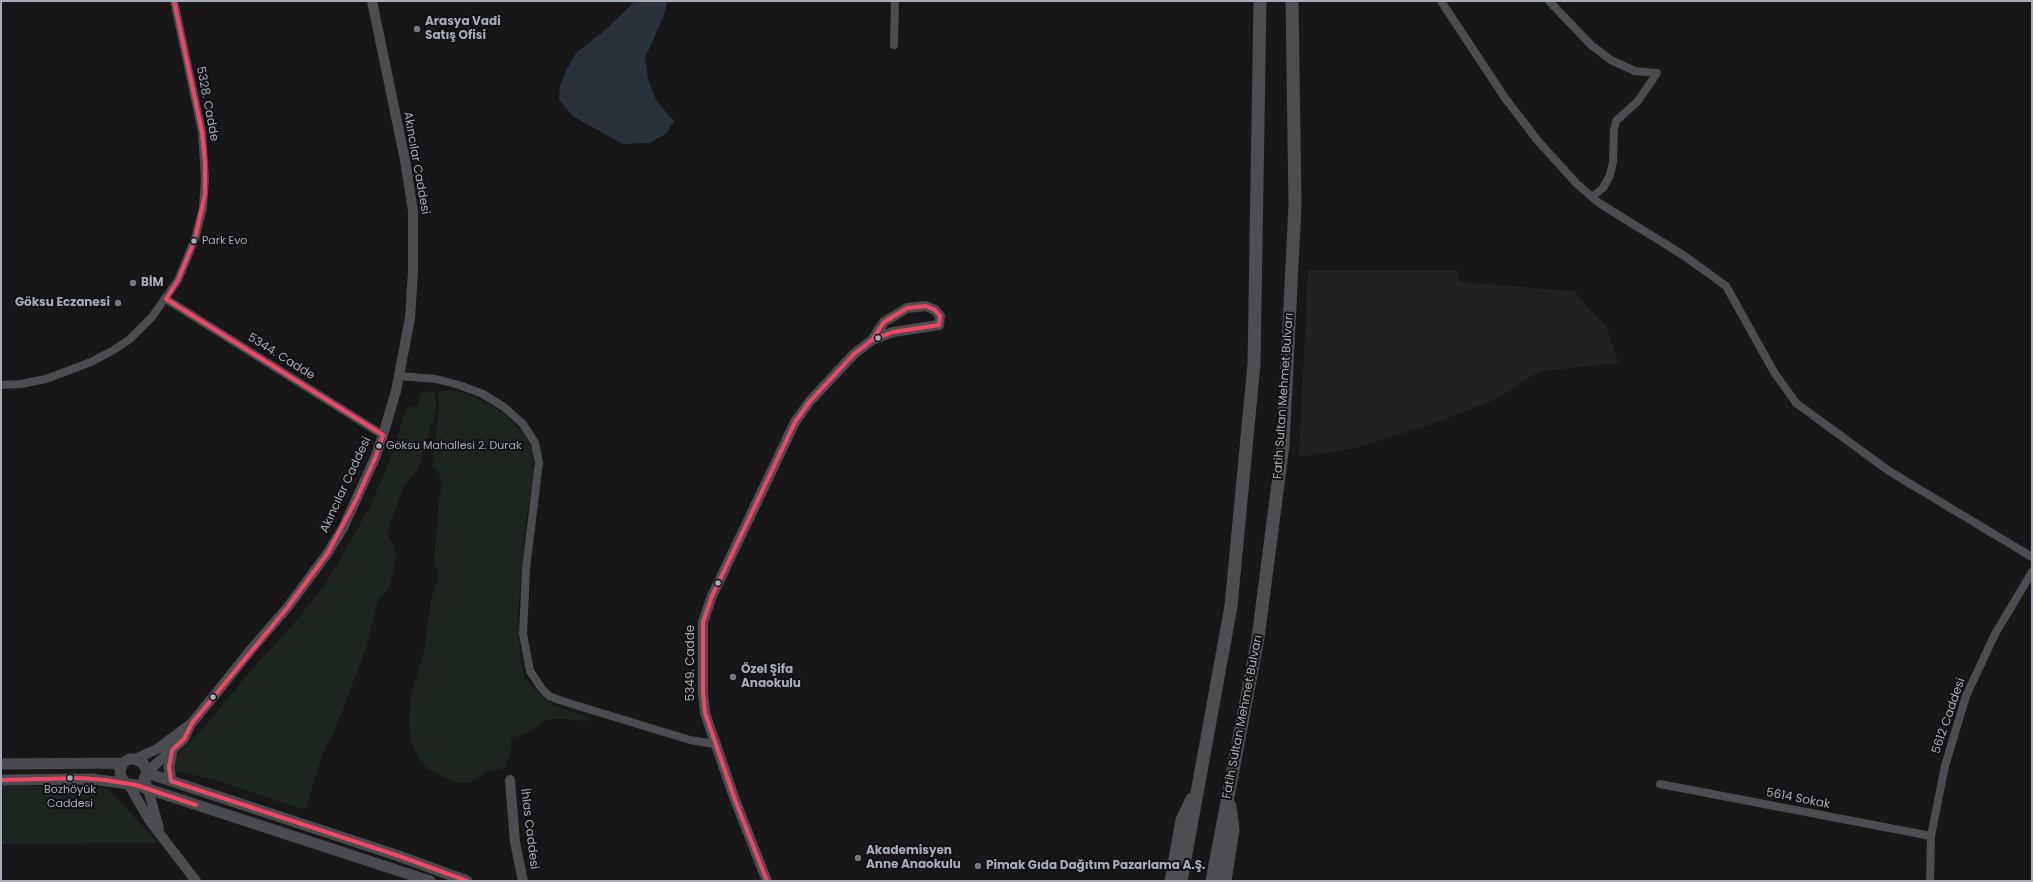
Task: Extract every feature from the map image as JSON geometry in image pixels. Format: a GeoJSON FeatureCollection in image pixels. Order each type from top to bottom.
{"type":"FeatureCollection","features":[{"type":"Feature","properties":{"kind":"highway"},"geometry":{"type":"LineString","coordinates":[[1181,881],[1231,606],[1254,364],[1260,1]]}},
{"type":"Feature","properties":{"kind":"highway","name":"Fatih Sultan Mehmet Bulvarı"},"geometry":{"type":"LineString","coordinates":[[1212,881],[1258,638],[1283,445],[1295,205],[1292,1]]}},
{"type":"Feature","properties":{"kind":"highway"},"geometry":{"type":"LineString","coordinates":[[1171,881],[1182,820],[1199,785]]}},
{"type":"Feature","properties":{"kind":"highway"},"geometry":{"type":"LineString","coordinates":[[1225,881],[1233,830],[1229,791]]}},
{"type":"Feature","properties":{"kind":"main road"},"geometry":{"type":"LineString","coordinates":[[171,780],[169,767],[172,750]]}},
{"type":"Feature","properties":{"kind":"main road"},"geometry":{"type":"LineString","coordinates":[[1,764],[123,762],[129,759],[135,759],[143,763],[146,774]]}},
{"type":"Feature","properties":{"kind":"main road"},"geometry":{"type":"LineString","coordinates":[[123,762],[120,774],[131,785]]}},
{"type":"Feature","properties":{"kind":"main road"},"geometry":{"type":"LineString","coordinates":[[131,785],[146,774],[171,780],[399,856],[467,881]]}},
{"type":"Feature","properties":{"kind":"main road"},"geometry":{"type":"LineString","coordinates":[[1,780],[92,779],[131,785],[332,848],[430,881]]}},
{"type":"Feature","properties":{"kind":"street","name":"5328. Cadde"},"geometry":{"type":"LineString","coordinates":[[1,385],[21,384],[46,379],[91,362],[112,351],[130,339],[152,317],[178,280],[194,239],[205,194],[205,162],[202,132],[174,1]]}},
{"type":"Feature","properties":{"kind":"street","name":"Akıncılar Caddesi"},"geometry":{"type":"LineString","coordinates":[[146,774],[184,739],[192,723],[254,646],[287,608],[327,554],[356,500],[375,458],[383,435],[399,376],[410,318],[413,272],[413,211],[405,160],[372,1]]}},
{"type":"Feature","properties":{"kind":"street"},"geometry":{"type":"LineString","coordinates":[[894,45],[895,1]]}},
{"type":"Feature","properties":{"kind":"street"},"geometry":{"type":"LineString","coordinates":[[1441,1],[1505,98],[1538,141],[1577,184],[1592,197],[1683,255],[1726,286],[1774,372],[1796,403],[1889,471],[2032,557]]}},
{"type":"Feature","properties":{"kind":"street"},"geometry":{"type":"LineString","coordinates":[[1549,1],[1591,45],[1611,60],[1635,71],[1657,73],[1638,101],[1616,121],[1614,130],[1613,162],[1610,175],[1603,188],[1592,197]]}},
{"type":"Feature","properties":{"kind":"street","name":"5344. Cadde"},"geometry":{"type":"LineString","coordinates":[[166,299],[383,435]]}},
{"type":"Feature","properties":{"kind":"street","name":"5349. Cadde"},"geometry":{"type":"LineString","coordinates":[[767,881],[735,800],[705,713],[703,692],[703,622],[708,607],[795,422],[810,401],[842,366],[872,340],[884,322],[907,308],[926,306],[935,310],[940,316],[939,325],[893,332],[872,340]]}},
{"type":"Feature","properties":{"kind":"street"},"geometry":{"type":"LineString","coordinates":[[399,376],[436,379],[459,385],[483,394],[504,407],[523,424],[535,443],[539,467],[526,569],[523,634],[524,648],[530,671],[542,689],[549,696],[595,712],[690,740],[715,744]]}},
{"type":"Feature","properties":{"kind":"street","name":"5612 Caddesi"},"geometry":{"type":"LineString","coordinates":[[1930,881],[1931,836],[1945,766],[1966,696],[1995,634],[2032,572]]}},
{"type":"Feature","properties":{"kind":"street","name":"Akıncılar Caddesi"},"geometry":{"type":"LineString","coordinates":[[135,759],[157,749],[192,723]]}},
{"type":"Feature","properties":{"kind":"street"},"geometry":{"type":"LineString","coordinates":[[146,774],[146,790],[161,834]]}},
{"type":"Feature","properties":{"kind":"street","name":"İhlas Caddesi"},"geometry":{"type":"LineString","coordinates":[[510,780],[515,842],[523,881]]}},
{"type":"Feature","properties":{"kind":"street","name":"5614 Sokak"},"geometry":{"type":"LineString","coordinates":[[1660,784],[1931,836]]}},
{"type":"Feature","properties":{"kind":"street"},"geometry":{"type":"LineString","coordinates":[[131,785],[149,820],[196,881]]}},
{"type":"Feature","properties":{"kind":"street"},"geometry":{"type":"LineString","coordinates":[[151,806],[154,797],[164,795]]}},
{"type":"Feature","properties":{"kind":"shaded area"},"geometry":{"type":"Polygon","coordinates":[[[635,1],[667,1],[664,15],[645,58],[648,79],[657,102],[674,121],[666,134],[649,143],[623,144],[574,117],[559,100],[560,86],[576,53],[604,31],[635,1]]]}},
{"type":"Feature","properties":{"kind":"shaded area"},"geometry":{"type":"Polygon","coordinates":[[[1308,270],[1458,270],[1460,282],[1574,291],[1606,327],[1619,363],[1543,371],[1533,375],[1499,398],[1432,424],[1355,448],[1299,457],[1308,270]]]}},
{"type":"Feature","properties":{"kind":"shaded area"},"geometry":{"type":"Polygon","coordinates":[[[434,391],[437,403],[433,420],[418,469],[410,477],[402,490],[387,533],[390,540],[394,544],[396,555],[390,585],[386,592],[380,596],[377,604],[366,648],[335,730],[322,754],[306,809],[301,809],[212,779],[173,769],[172,762],[178,754],[198,734],[250,672],[300,616],[325,584],[370,507],[392,454],[406,409],[416,406],[422,393],[434,391]]]}},
{"type":"Feature","properties":{"kind":"shaded area"},"geometry":{"type":"Polygon","coordinates":[[[438,391],[456,391],[476,397],[503,413],[523,432],[533,450],[534,472],[525,529],[518,616],[521,663],[525,677],[544,699],[557,706],[589,718],[587,721],[562,719],[545,720],[525,734],[512,738],[511,751],[505,768],[488,771],[471,782],[463,783],[454,782],[428,769],[418,757],[411,741],[409,726],[411,696],[424,651],[431,600],[439,575],[435,564],[435,552],[441,481],[439,474],[432,465],[439,410],[438,391]]]}},
{"type":"Feature","properties":{"kind":"shaded area"},"geometry":{"type":"Polygon","coordinates":[[[1,786],[86,786],[106,788],[158,843],[1,844],[1,786]]]}},
{"type":"Feature","properties":{"kind":"transit line"},"geometry":{"type":"LineString","coordinates":[[174,1],[202,132],[205,162],[205,194],[195,239],[178,280],[166,299],[383,435],[375,458],[356,500],[327,554],[287,608],[192,723],[184,739],[172,750],[169,767],[171,781],[399,856],[467,881]]}},
{"type":"Feature","properties":{"kind":"transit line"},"geometry":{"type":"LineString","coordinates":[[926,306],[935,310],[940,316],[939,325],[893,332],[872,340],[884,322],[907,308],[926,306]]}},
{"type":"Feature","properties":{"kind":"transit line"},"geometry":{"type":"LineString","coordinates":[[767,881],[735,800],[705,713],[703,692],[703,622],[712,596],[795,422],[810,401],[854,354],[872,340]]}},
{"type":"Feature","properties":{"kind":"transit line"},"geometry":{"type":"LineString","coordinates":[[1,780],[80,778],[105,780],[136,785],[196,805]]}},
{"type":"Feature","properties":{"kind":"place","name":"Arasya Vadi Satış Ofisi"},"geometry":{"type":"Point","coordinates":[417,29]}},
{"type":"Feature","properties":{"kind":"place","name":"Park Evo"},"geometry":{"type":"Point","coordinates":[194,241]}},
{"type":"Feature","properties":{"kind":"place","name":"BİM"},"geometry":{"type":"Point","coordinates":[133,283]}},
{"type":"Feature","properties":{"kind":"place","name":"Göksu Eczanesi"},"geometry":{"type":"Point","coordinates":[118,303]}},
{"type":"Feature","properties":{"kind":"place","name":"Göksu Mahallesi 2. Durak"},"geometry":{"type":"Point","coordinates":[379,446]}},
{"type":"Feature","properties":{"kind":"place","name":"Özel Şifa Anaokulu"},"geometry":{"type":"Point","coordinates":[733,677]}},
{"type":"Feature","properties":{"kind":"place","name":"Bozhöyük Caddesi"},"geometry":{"type":"Point","coordinates":[70,778]}},
{"type":"Feature","properties":{"kind":"place","name":"Akademisyen Anne Anaokulu"},"geometry":{"type":"Point","coordinates":[858,858]}},
{"type":"Feature","properties":{"kind":"place","name":"Pimak Gıda Dağıtım Pazarlama A.Ş."},"geometry":{"type":"Point","coordinates":[978,866]}}]}
